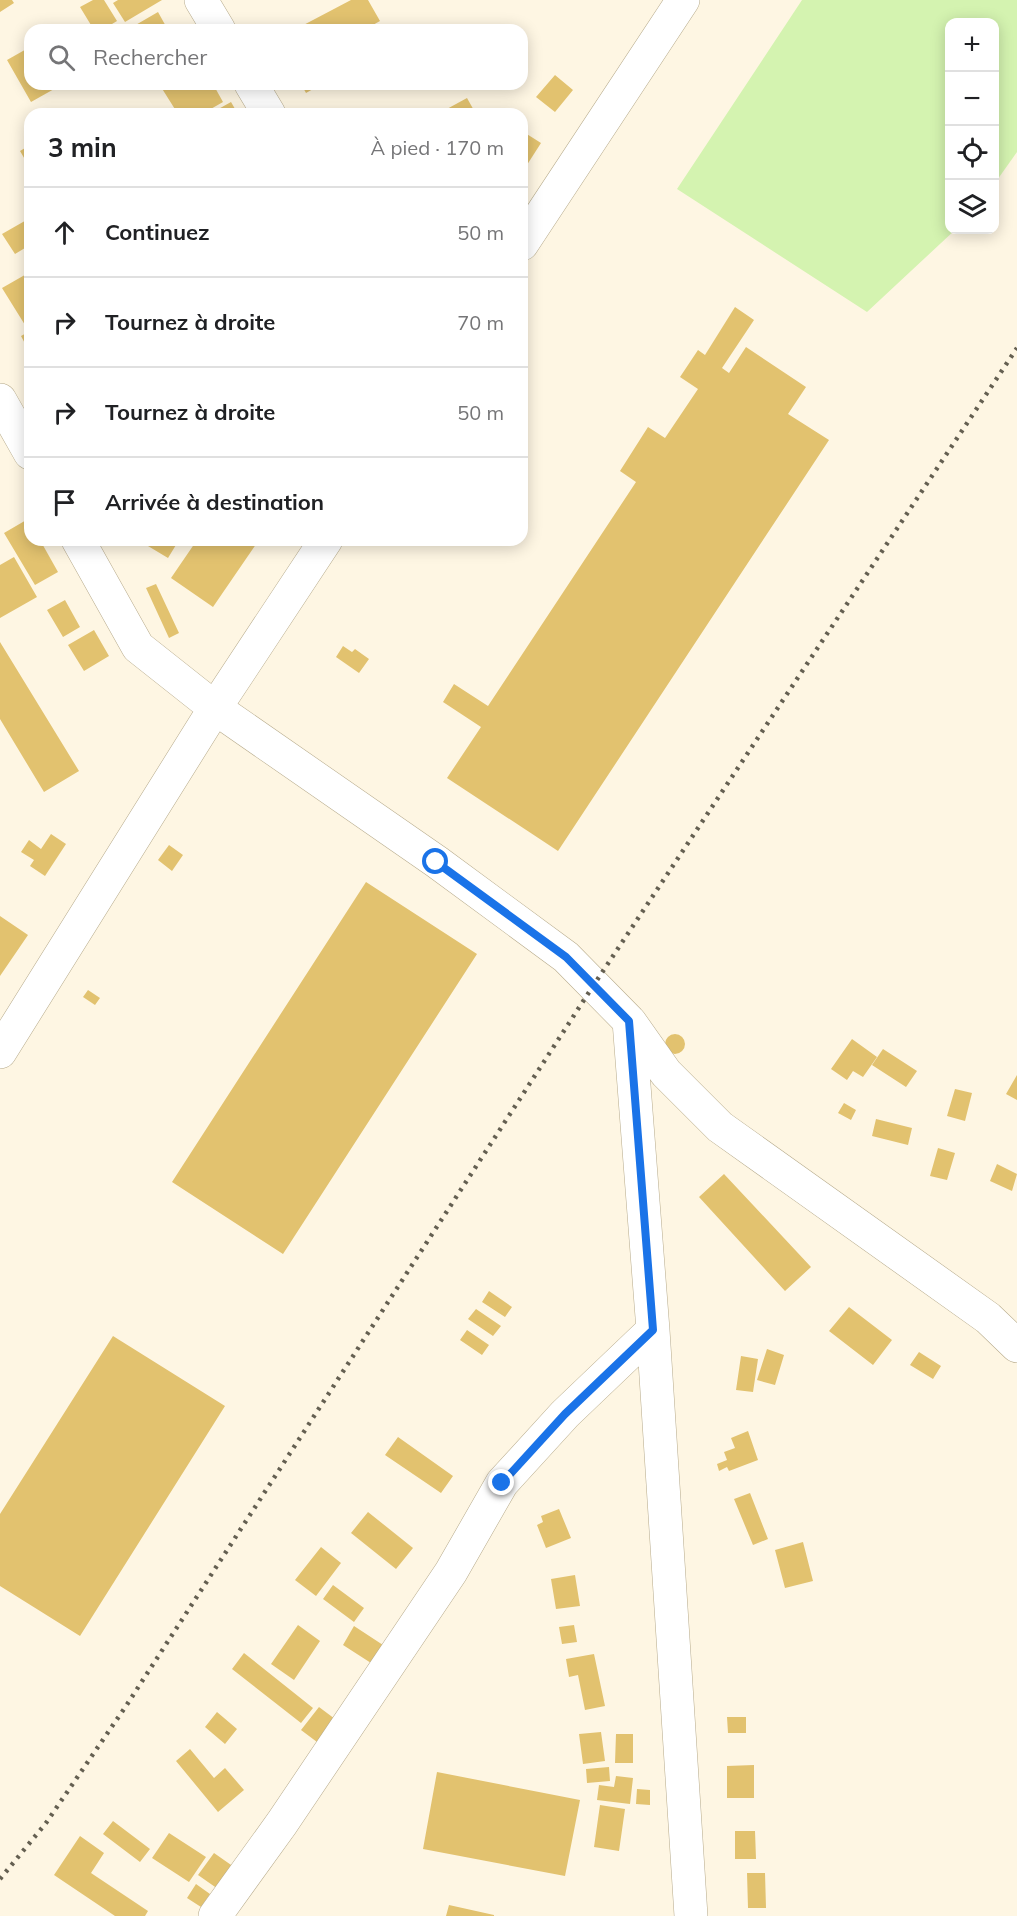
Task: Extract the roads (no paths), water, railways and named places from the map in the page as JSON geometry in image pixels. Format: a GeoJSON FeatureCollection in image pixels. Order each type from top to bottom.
{"type":"FeatureCollection","features":[{"type":"Feature","properties":{"kind":"street"},"geometry":{"type":"LineString","coordinates":[[201,0],[215,24]]}},
{"type":"Feature","properties":{"kind":"street"},"geometry":{"type":"LineString","coordinates":[[528,235],[683,0]]}},
{"type":"Feature","properties":{"kind":"street"},"geometry":{"type":"LineString","coordinates":[[255,90],[265,108]]}},
{"type":"Feature","properties":{"kind":"street"},"geometry":{"type":"LineString","coordinates":[[0,400],[24,442]]}},
{"type":"Feature","properties":{"kind":"street"},"geometry":{"type":"LineString","coordinates":[[81,546],[138,647],[215,708],[436,862],[566,957],[629,1021],[666,1073],[720,1127],[988,1318],[1017,1347]]}},
{"type":"Feature","properties":{"kind":"street"},"geometry":{"type":"LineString","coordinates":[[0,1052],[215,708],[322,546]]}},
{"type":"Feature","properties":{"kind":"street"},"geometry":{"type":"LineString","coordinates":[[629,1021],[653,1330],[691,1916]]}},
{"type":"Feature","properties":{"kind":"street"},"geometry":{"type":"LineString","coordinates":[[215,1916],[282,1823],[451,1572],[502,1483],[565,1414],[653,1330]]}},
{"type":"Feature","properties":{"kind":"railway"},"geometry":{"type":"LineString","coordinates":[[0,1879],[46,1823],[126,1706],[595,983],[1017,348]]}}]}
